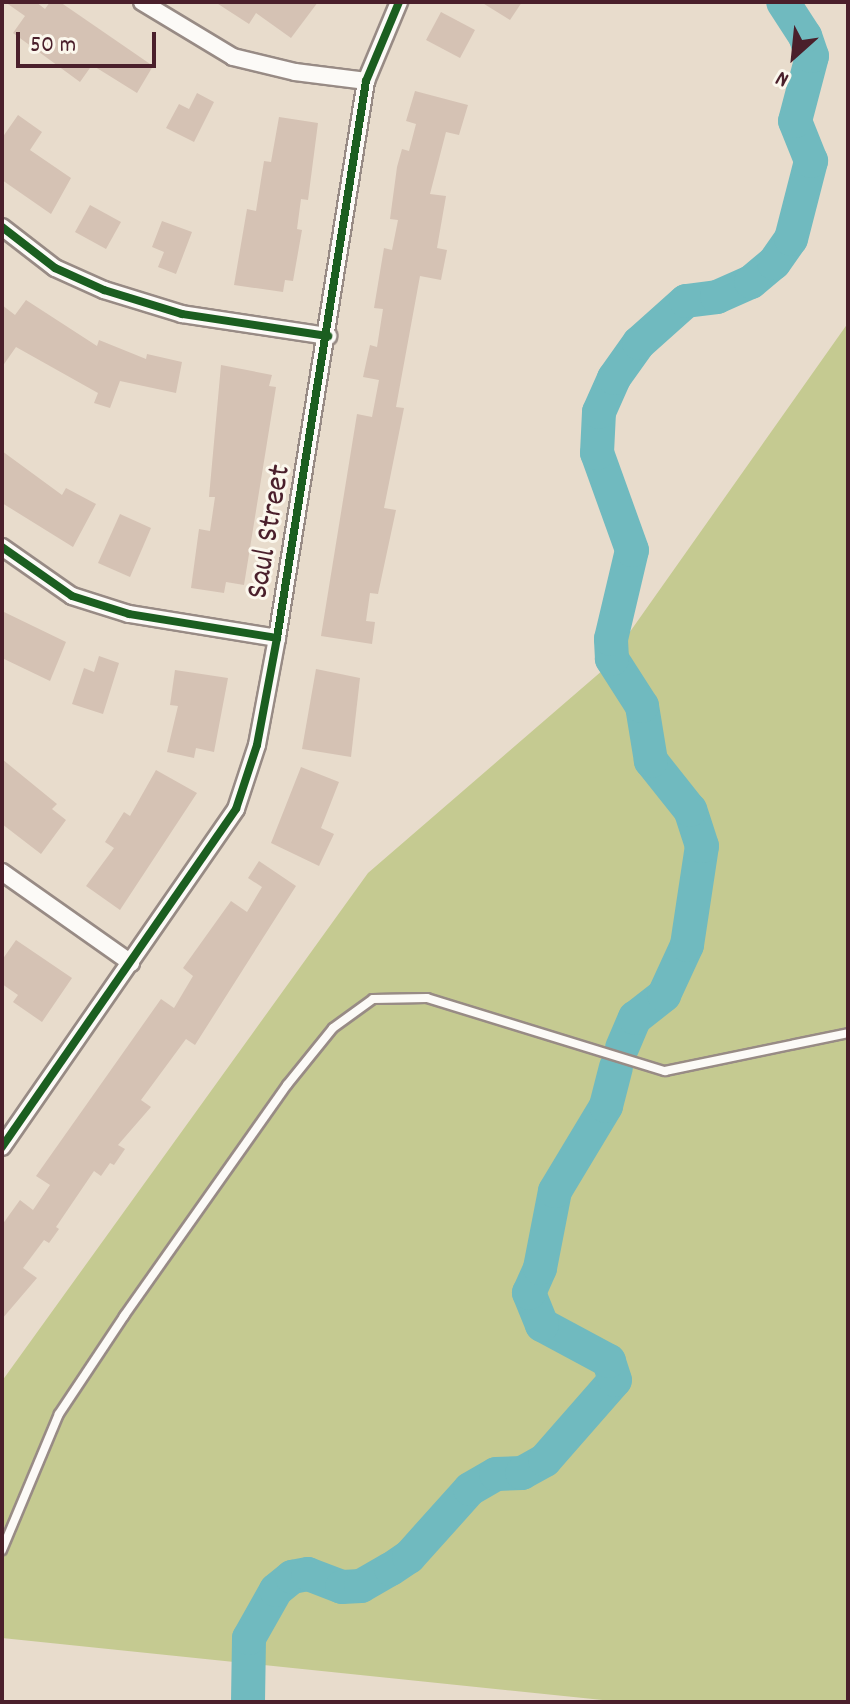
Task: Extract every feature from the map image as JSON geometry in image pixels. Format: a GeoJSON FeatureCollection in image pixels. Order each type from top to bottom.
{"type":"FeatureCollection","features":[{"type":"Feature","properties":{"kind":"street"},"geometry":{"type":"LineString","coordinates":[[142,2],[233,57],[295,72],[366,81]]}},
{"type":"Feature","properties":{"kind":"street","name":"Saul Street"},"geometry":{"type":"LineString","coordinates":[[2,1147],[236,809],[257,745],[277,638],[328,336],[366,81],[399,2]]}},
{"type":"Feature","properties":{"kind":"street"},"geometry":{"type":"LineString","coordinates":[[2,227],[55,268],[104,290],[182,314],[328,336]]}},
{"type":"Feature","properties":{"kind":"street"},"geometry":{"type":"LineString","coordinates":[[2,547],[72,596],[129,614],[277,638]]}},
{"type":"Feature","properties":{"kind":"street"},"geometry":{"type":"LineString","coordinates":[[2,872],[131,963]]}},
{"type":"Feature","properties":{"kind":"lane"},"geometry":{"type":"LineString","coordinates":[[2,1550],[59,1414],[124,1316],[287,1085],[333,1028],[373,999],[427,998],[665,1071],[848,1033]]}},
{"type":"Feature","properties":{"kind":"green space"},"geometry":{"type":"Polygon","coordinates":[[[848,323],[848,1702],[622,1702],[2,1638],[2,1381],[368,873],[603,670],[848,323]]]}},
{"type":"Feature","properties":{"kind":"building"},"geometry":{"type":"Polygon","coordinates":[[[5,2],[36,2],[45,9],[50,2],[60,2],[153,66],[137,93],[92,65],[80,82],[13,33],[25,16],[5,2]]]}},
{"type":"Feature","properties":{"kind":"building"},"geometry":{"type":"Polygon","coordinates":[[[215,2],[318,2],[291,38],[256,13],[249,24],[215,2]]]}},
{"type":"Feature","properties":{"kind":"building"},"geometry":{"type":"Polygon","coordinates":[[[481,2],[522,2],[510,20],[481,2]]]}},
{"type":"Feature","properties":{"kind":"building"},"geometry":{"type":"Polygon","coordinates":[[[441,12],[475,30],[460,58],[426,40],[441,12]]]}},
{"type":"Feature","properties":{"kind":"building"},"geometry":{"type":"Polygon","coordinates":[[[415,91],[468,105],[459,135],[446,132],[430,194],[446,196],[437,248],[447,250],[441,280],[420,276],[396,407],[404,408],[384,508],[396,510],[378,594],[370,593],[366,621],[375,622],[372,644],[321,636],[357,414],[372,417],[379,380],[363,377],[370,345],[377,347],[383,309],[374,308],[384,248],[392,250],[398,220],[390,219],[397,167],[402,149],[409,151],[416,124],[406,121],[415,91]]]}},
{"type":"Feature","properties":{"kind":"building"},"geometry":{"type":"Polygon","coordinates":[[[197,93],[214,102],[194,142],[166,128],[179,104],[189,109],[197,93]]]}},
{"type":"Feature","properties":{"kind":"building"},"geometry":{"type":"Polygon","coordinates":[[[18,115],[42,132],[30,150],[71,178],[51,214],[2,180],[2,138],[18,115]]]}},
{"type":"Feature","properties":{"kind":"building"},"geometry":{"type":"Polygon","coordinates":[[[279,117],[318,123],[308,200],[301,199],[297,229],[302,230],[293,281],[285,280],[283,292],[234,285],[247,209],[256,211],[264,161],[271,162],[279,117]]]}},
{"type":"Feature","properties":{"kind":"building"},"geometry":{"type":"Polygon","coordinates":[[[90,205],[121,222],[106,249],[75,232],[90,205]]]}},
{"type":"Feature","properties":{"kind":"building"},"geometry":{"type":"Polygon","coordinates":[[[162,221],[192,232],[176,274],[158,267],[164,252],[152,247],[162,221]]]}},
{"type":"Feature","properties":{"kind":"building"},"geometry":{"type":"Polygon","coordinates":[[[26,300],[97,346],[99,340],[146,359],[147,354],[182,362],[176,393],[120,381],[110,408],[94,403],[98,393],[16,347],[2,367],[2,305],[15,315],[26,300]]]}},
{"type":"Feature","properties":{"kind":"building"},"geometry":{"type":"Polygon","coordinates":[[[221,365],[272,375],[269,386],[276,387],[244,585],[226,582],[224,593],[191,588],[199,529],[210,531],[215,497],[209,497],[221,365]]]}},
{"type":"Feature","properties":{"kind":"building"},"geometry":{"type":"Polygon","coordinates":[[[2,451],[62,495],[66,488],[96,504],[73,547],[2,503],[2,451]]]}},
{"type":"Feature","properties":{"kind":"building"},"geometry":{"type":"Polygon","coordinates":[[[120,514],[151,528],[130,577],[98,563],[120,514]]]}},
{"type":"Feature","properties":{"kind":"building"},"geometry":{"type":"Polygon","coordinates":[[[2,611],[66,642],[50,681],[2,658],[2,611]]]}},
{"type":"Feature","properties":{"kind":"building"},"geometry":{"type":"Polygon","coordinates":[[[99,656],[119,663],[103,714],[72,704],[84,668],[94,672],[99,656]]]}},
{"type":"Feature","properties":{"kind":"building"},"geometry":{"type":"Polygon","coordinates":[[[316,669],[360,678],[351,757],[302,749],[316,669]]]}},
{"type":"Feature","properties":{"kind":"building"},"geometry":{"type":"Polygon","coordinates":[[[175,670],[228,678],[214,752],[196,748],[194,758],[167,752],[178,706],[170,705],[175,670]]]}},
{"type":"Feature","properties":{"kind":"building"},"geometry":{"type":"Polygon","coordinates":[[[2,759],[57,804],[52,809],[66,820],[41,854],[2,824],[2,759]]]}},
{"type":"Feature","properties":{"kind":"building"},"geometry":{"type":"Polygon","coordinates":[[[301,767],[339,782],[321,828],[334,834],[319,866],[271,843],[301,767]]]}},
{"type":"Feature","properties":{"kind":"building"},"geometry":{"type":"Polygon","coordinates":[[[156,770],[197,793],[120,910],[86,886],[114,848],[105,842],[124,812],[130,816],[156,770]]]}},
{"type":"Feature","properties":{"kind":"building"},"geometry":{"type":"Polygon","coordinates":[[[259,861],[296,886],[195,1045],[186,1039],[141,1100],[151,1107],[118,1145],[125,1149],[114,1165],[110,1163],[101,1176],[94,1171],[56,1227],[59,1229],[49,1243],[44,1240],[23,1268],[37,1278],[2,1319],[2,1225],[20,1200],[33,1210],[50,1185],[36,1176],[161,999],[174,1008],[193,976],[183,968],[231,901],[247,912],[262,887],[248,878],[259,861]]]}},
{"type":"Feature","properties":{"kind":"building"},"geometry":{"type":"Polygon","coordinates":[[[16,940],[72,978],[42,1022],[13,1002],[18,995],[2,984],[2,960],[16,940]]]}},
{"type":"Feature","properties":{"kind":"waterway"},"geometry":{"type":"LineString","coordinates":[[622,1048],[635,1018],[664,995],[687,945],[702,846],[690,810],[651,761],[642,706],[612,659],[611,639],[632,550],[597,453],[599,412],[614,378],[639,343],[686,301],[717,297],[751,282],[774,263],[791,239],[811,161],[795,121],[812,56],[805,36],[783,2]]}},
{"type":"Feature","properties":{"kind":"waterway"},"geometry":{"type":"LineString","coordinates":[[248,1702],[249,1638],[276,1590],[292,1577],[308,1574],[342,1587],[361,1586],[391,1569],[409,1557],[470,1489],[496,1474],[522,1473],[545,1460],[615,1380],[609,1361],[542,1325],[529,1293],[540,1268],[555,1191],[606,1106],[616,1067]]}},
{"type":"Feature","properties":{"kind":"cycle path"},"geometry":{"type":"LineString","coordinates":[[2,1147],[236,809],[257,745],[277,638],[366,81],[399,2]]}},
{"type":"Feature","properties":{"kind":"cycle path"},"geometry":{"type":"LineString","coordinates":[[2,227],[55,268],[104,290],[182,314],[328,336]]}},
{"type":"Feature","properties":{"kind":"cycle path"},"geometry":{"type":"LineString","coordinates":[[2,547],[72,596],[129,614],[277,638]]}}]}
